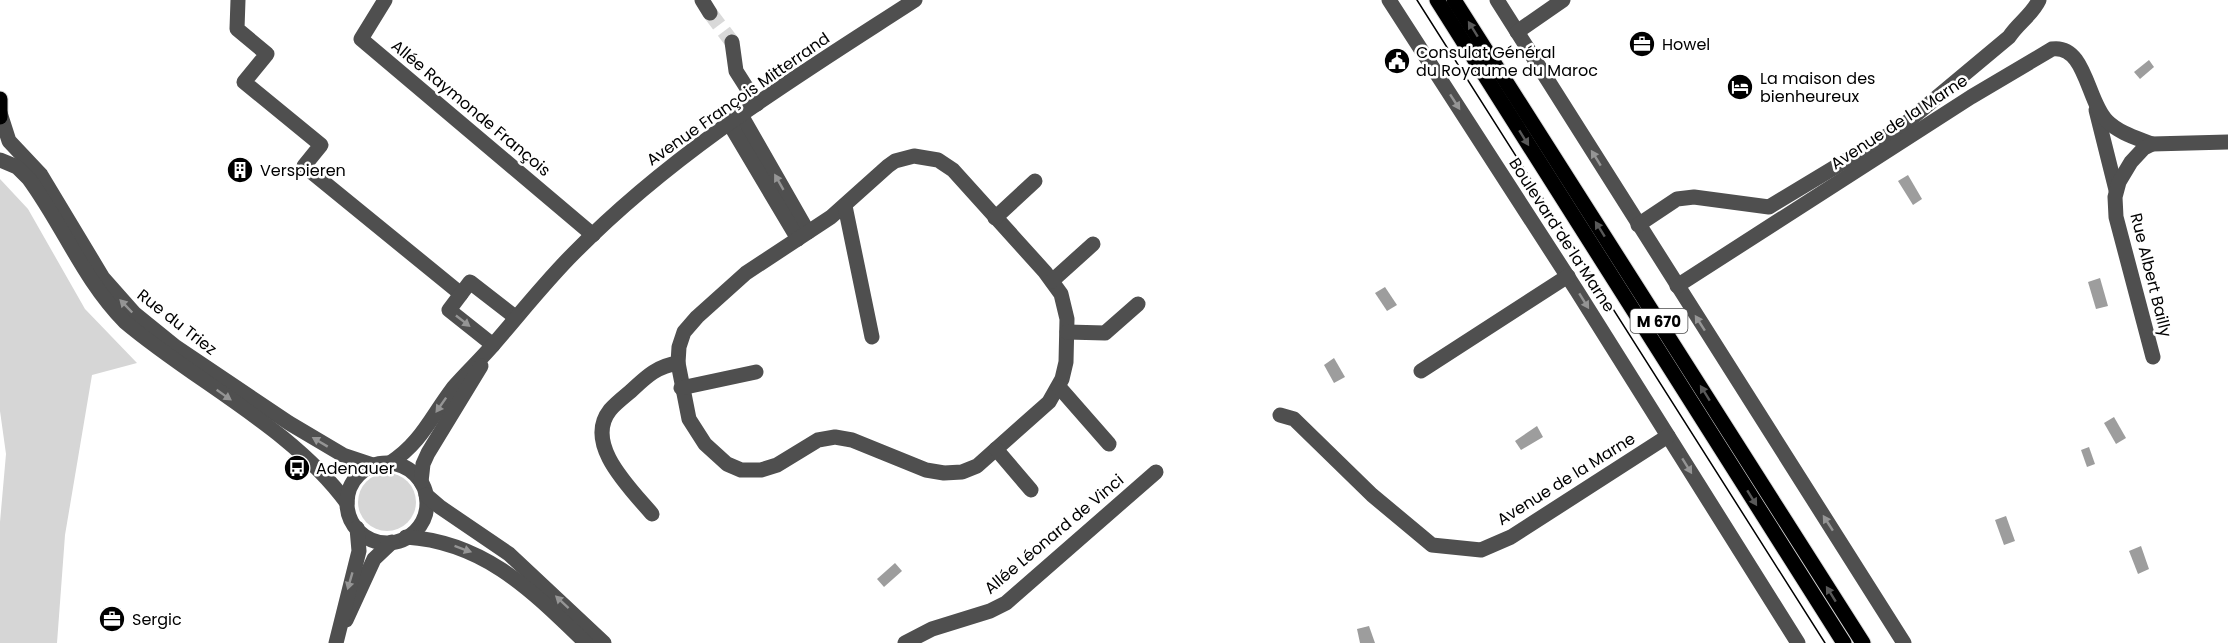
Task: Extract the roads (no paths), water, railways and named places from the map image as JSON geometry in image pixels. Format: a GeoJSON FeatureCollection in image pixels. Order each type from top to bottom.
{"type":"FeatureCollection","features":[{"type":"Feature","properties":{"kind":"main road","name":"Boulevard de la Marne"},"geometry":{"type":"LineString","coordinates":[[1437,0],[1844,643]]}},
{"type":"Feature","properties":{"kind":"main road","name":"M 670"},"geometry":{"type":"LineString","coordinates":[[1454,0],[1863,643]]}},
{"type":"Feature","properties":{"kind":"main road"},"geometry":{"type":"LineString","coordinates":[[0,99],[0,115]]}},
{"type":"Feature","properties":{"kind":"street"},"geometry":{"type":"LineString","coordinates":[[238,0],[237,29],[267,54],[244,82],[321,145],[304,166],[461,294]]}},
{"type":"Feature","properties":{"kind":"street","name":"Allée Raymonde François"},"geometry":{"type":"LineString","coordinates":[[385,0],[362,39],[593,235]]}},
{"type":"Feature","properties":{"kind":"street","name":"Avenue François Mitterrand"},"geometry":{"type":"LineString","coordinates":[[390,463],[413,445],[453,388],[574,252],[659,176],[735,119],[915,0]]}},
{"type":"Feature","properties":{"kind":"street","name":"Boulevard de la Marne"},"geometry":{"type":"LineString","coordinates":[[1389,0],[1568,276],[1798,643]]}},
{"type":"Feature","properties":{"kind":"street"},"geometry":{"type":"LineString","coordinates":[[1497,0],[1904,643]]}},
{"type":"Feature","properties":{"kind":"street"},"geometry":{"type":"LineString","coordinates":[[1517,32],[1563,0]]}},
{"type":"Feature","properties":{"kind":"street"},"geometry":{"type":"LineString","coordinates":[[1638,225],[1677,199],[1694,197],[1769,207],[1900,128],[2008,37],[2017,24],[2034,10],[2039,0]]}},
{"type":"Feature","properties":{"kind":"street"},"geometry":{"type":"LineString","coordinates":[[732,42],[736,71],[757,104]]}},
{"type":"Feature","properties":{"kind":"street","name":"Avenue de la Marne"},"geometry":{"type":"LineString","coordinates":[[1677,286],[1971,97],[2052,50],[2063,50],[2074,57],[2094,102]]}},
{"type":"Feature","properties":{"kind":"street"},"geometry":{"type":"LineString","coordinates":[[2094,102],[2106,121],[2152,144],[2228,142]]}},
{"type":"Feature","properties":{"kind":"street"},"geometry":{"type":"LineString","coordinates":[[2094,102],[2116,190]]}},
{"type":"Feature","properties":{"kind":"street","name":"Rue du Triez"},"geometry":{"type":"LineString","coordinates":[[0,115],[9,141],[41,175],[103,278],[134,314],[176,347],[289,423],[343,454],[373,465]]}},
{"type":"Feature","properties":{"kind":"street"},"geometry":{"type":"LineString","coordinates":[[735,119],[803,236]]}},
{"type":"Feature","properties":{"kind":"street","name":"Rue Albert Bailly"},"geometry":{"type":"LineString","coordinates":[[2152,144],[2144,148],[2131,162],[2116,190],[2116,217],[2153,357]]}},
{"type":"Feature","properties":{"kind":"street"},"geometry":{"type":"LineString","coordinates":[[922,156],[946,164],[1052,281],[1065,303],[1067,332],[1064,371],[1059,387],[1043,408],[970,469],[944,473],[917,467],[852,440],[835,437],[810,444],[777,465],[761,470],[741,470],[719,459],[698,435],[689,419],[681,388],[678,363],[678,347],[684,332],[697,317],[755,267],[845,206],[895,161],[922,156]]}},
{"type":"Feature","properties":{"kind":"street","name":"Rue du Triez"},"geometry":{"type":"LineString","coordinates":[[0,160],[16,167],[29,179],[89,279],[125,322],[278,435],[317,469],[347,503]]}},
{"type":"Feature","properties":{"kind":"street"},"geometry":{"type":"LineString","coordinates":[[995,218],[1035,181]]}},
{"type":"Feature","properties":{"kind":"street"},"geometry":{"type":"LineString","coordinates":[[845,206],[872,338]]}},
{"type":"Feature","properties":{"kind":"street"},"geometry":{"type":"LineString","coordinates":[[1052,281],[1093,244]]}},
{"type":"Feature","properties":{"kind":"street"},"geometry":{"type":"LineString","coordinates":[[1421,370],[1568,276]]}},
{"type":"Feature","properties":{"kind":"street"},"geometry":{"type":"LineString","coordinates":[[493,345],[448,310],[470,282],[515,318]]}},
{"type":"Feature","properties":{"kind":"street"},"geometry":{"type":"LineString","coordinates":[[1067,332],[1105,333],[1138,304]]}},
{"type":"Feature","properties":{"kind":"street","name":"Avenue François Mitterrand"},"geometry":{"type":"LineString","coordinates":[[423,489],[423,464],[428,453],[493,345]]}},
{"type":"Feature","properties":{"kind":"street"},"geometry":{"type":"LineString","coordinates":[[652,514],[610,461],[604,448],[602,429],[610,410],[651,372],[665,365],[678,363]]}},
{"type":"Feature","properties":{"kind":"street"},"geometry":{"type":"LineString","coordinates":[[681,388],[756,372]]}},
{"type":"Feature","properties":{"kind":"street"},"geometry":{"type":"LineString","coordinates":[[1059,387],[1109,444]]}},
{"type":"Feature","properties":{"kind":"street","name":"Avenue de la Marne"},"geometry":{"type":"LineString","coordinates":[[1280,415],[1294,419],[1372,495],[1432,545],[1481,550],[1511,537],[1668,436]]}},
{"type":"Feature","properties":{"kind":"street"},"geometry":{"type":"LineString","coordinates":[[996,449],[1031,490]]}},
{"type":"Feature","properties":{"kind":"street"},"geometry":{"type":"LineString","coordinates":[[586,643],[527,588],[493,564],[452,546],[427,540],[375,540],[357,528],[351,519],[347,503],[354,480],[373,465],[390,463],[405,467],[423,489],[509,554],[604,643]]}},
{"type":"Feature","properties":{"kind":"street","name":"Allée Léonard de Vinci"},"geometry":{"type":"LineString","coordinates":[[905,643],[932,629],[990,611],[1006,603],[1155,472]]}},
{"type":"Feature","properties":{"kind":"street"},"geometry":{"type":"LineString","coordinates":[[337,638],[374,559],[416,530],[423,520],[426,508],[423,489]]}},
{"type":"Feature","properties":{"kind":"street"},"geometry":{"type":"LineString","coordinates":[[337,638],[358,552],[357,528]]}},
{"type":"Feature","properties":{"kind":"tunnel"},"geometry":{"type":"LineString","coordinates":[[710,13],[732,42]]}},
{"type":"Feature","properties":{"kind":"tram line"},"geometry":{"type":"LineString","coordinates":[[1417,0],[1825,643]]}},
{"type":"Feature","properties":{"kind":"place","name":"Howel"},"geometry":{"type":"Point","coordinates":[1642,44]}},
{"type":"Feature","properties":{"kind":"place","name":"Consulat Général du Royaume du Maroc"},"geometry":{"type":"Point","coordinates":[1397,61]}},
{"type":"Feature","properties":{"kind":"place","name":"La maison des bienheureux"},"geometry":{"type":"Point","coordinates":[1740,87]}},
{"type":"Feature","properties":{"kind":"place","name":"Verspieren"},"geometry":{"type":"Point","coordinates":[240,170]}},
{"type":"Feature","properties":{"kind":"place","name":"Adenauer"},"geometry":{"type":"Point","coordinates":[297,468]}},
{"type":"Feature","properties":{"kind":"place","name":"Sergic"},"geometry":{"type":"Point","coordinates":[112,619]}}]}
